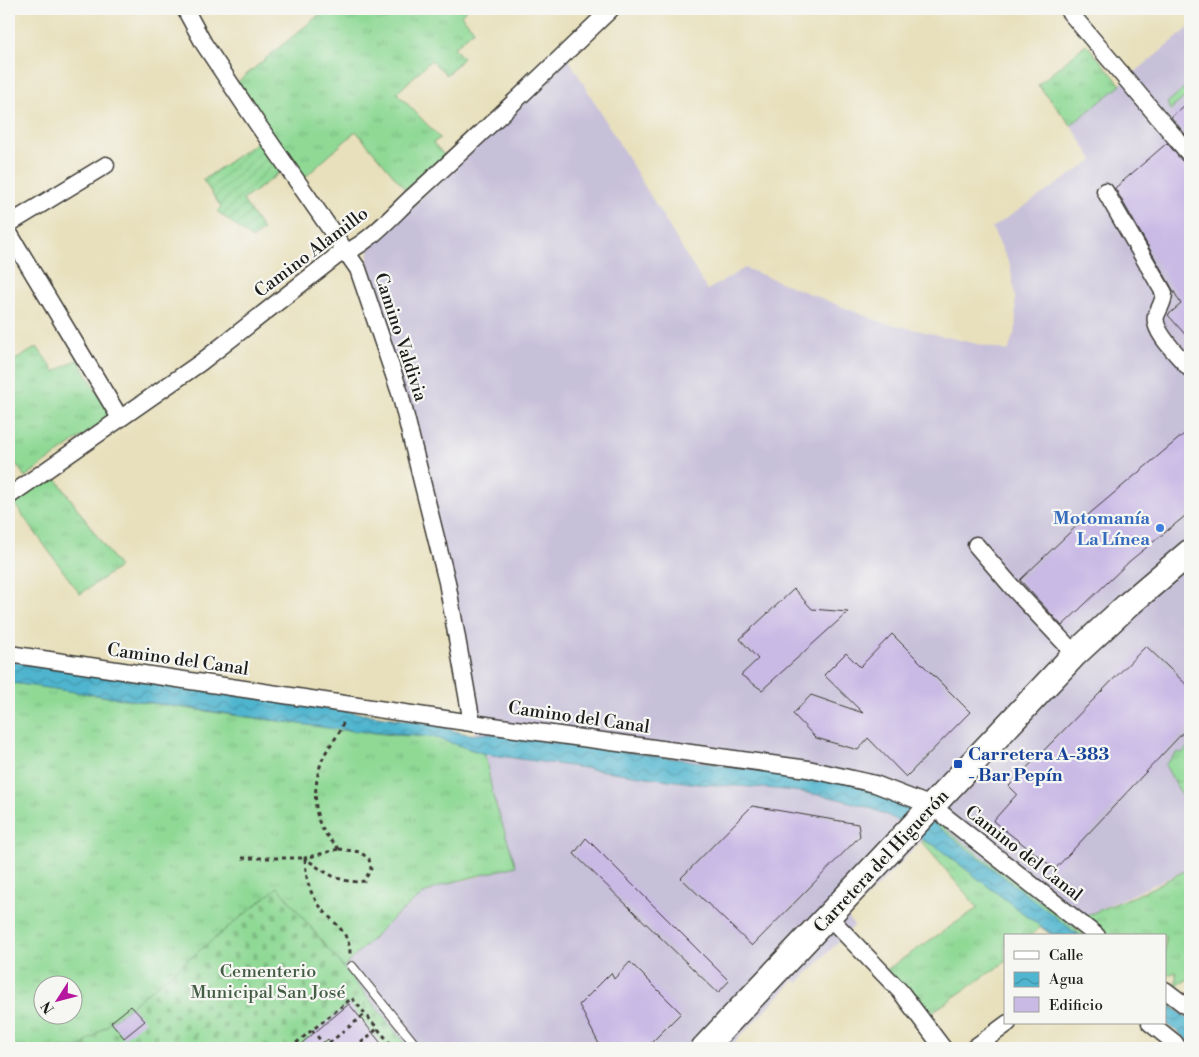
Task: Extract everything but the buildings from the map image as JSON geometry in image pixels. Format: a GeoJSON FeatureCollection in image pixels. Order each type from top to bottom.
{"type":"FeatureCollection","features":[{"type":"Feature","properties":{"kind":"main road","name":"Carretera del Higuerón"},"geometry":{"type":"LineString","coordinates":[[704,1048],[1075,654],[1129,604],[1190,552]]}},
{"type":"Feature","properties":{"kind":"street","name":"Camino Valdivia"},"geometry":{"type":"LineString","coordinates":[[185,9],[204,44],[358,269],[400,393],[447,582],[472,723]]}},
{"type":"Feature","properties":{"kind":"street","name":"Camino Alamillo"},"geometry":{"type":"LineString","coordinates":[[9,496],[200,362],[338,255],[348,252],[476,140],[611,9]]}},
{"type":"Feature","properties":{"kind":"street"},"geometry":{"type":"LineString","coordinates":[[1067,9],[1190,155]]}},
{"type":"Feature","properties":{"kind":"street"},"geometry":{"type":"LineString","coordinates":[[9,224],[106,165]]}},
{"type":"Feature","properties":{"kind":"street"},"geometry":{"type":"LineString","coordinates":[[1104,191],[1164,293],[1164,300],[1156,317],[1158,332],[1190,368]]}},
{"type":"Feature","properties":{"kind":"street"},"geometry":{"type":"LineString","coordinates":[[9,233],[120,418]]}},
{"type":"Feature","properties":{"kind":"street"},"geometry":{"type":"LineString","coordinates":[[976,544],[1013,588],[1075,654]]}},
{"type":"Feature","properties":{"kind":"street","name":"Camino del Canal"},"geometry":{"type":"LineString","coordinates":[[9,654],[472,723],[808,769],[875,784],[932,806],[1094,934]]}},
{"type":"Feature","properties":{"kind":"street"},"geometry":{"type":"LineString","coordinates":[[828,916],[900,991],[943,1048]]}},
{"type":"Feature","properties":{"kind":"street"},"geometry":{"type":"LineString","coordinates":[[1166,991],[1190,1009]]}},
{"type":"Feature","properties":{"kind":"street"},"geometry":{"type":"LineString","coordinates":[[974,1048],[1007,1024]]}},
{"type":"Feature","properties":{"kind":"street"},"geometry":{"type":"LineString","coordinates":[[1156,1028],[1178,1048]]}},
{"type":"Feature","properties":{"kind":"lane"},"geometry":{"type":"LineString","coordinates":[[352,966],[418,1048]]}},
{"type":"Feature","properties":{"kind":"path"},"geometry":{"type":"LineString","coordinates":[[339,849],[322,828],[316,815],[316,794],[325,752],[342,730]]}},
{"type":"Feature","properties":{"kind":"path"},"geometry":{"type":"LineString","coordinates":[[242,858],[305,858],[339,849],[360,852],[369,859],[371,870],[364,881],[352,883],[337,878],[305,858]]}},
{"type":"Feature","properties":{"kind":"path"},"geometry":{"type":"LineString","coordinates":[[305,858],[308,885],[316,901],[333,922],[343,929],[349,939],[352,966]]}},
{"type":"Feature","properties":{"kind":"path"},"geometry":{"type":"LineString","coordinates":[[290,1048],[352,998],[391,1047]]}},
{"type":"Feature","properties":{"kind":"path"},"geometry":{"type":"LineString","coordinates":[[312,1030],[325,1048],[365,1014]]}},
{"type":"Feature","properties":{"kind":"path"},"geometry":{"type":"LineString","coordinates":[[355,1048],[378,1029]]}},
{"type":"Feature","properties":{"kind":"shaded area"},"geometry":{"type":"Polygon","coordinates":[[[1190,27],[1190,744],[1182,754],[1165,765],[1190,810],[1190,868],[1083,917],[1075,928],[948,831],[941,821],[848,917],[854,926],[798,983],[794,980],[729,1048],[79,1048],[393,918],[422,895],[442,885],[482,876],[493,796],[485,754],[473,750],[477,717],[366,268],[370,247],[568,58],[707,290],[745,268],[881,322],[1008,351],[1016,328],[1015,296],[1010,265],[992,228],[1093,160],[1071,125],[1190,27]]]}},
{"type":"Feature","properties":{"kind":"green space"},"geometry":{"type":"Polygon","coordinates":[[[326,9],[467,9],[461,15],[474,30],[454,48],[463,58],[447,75],[431,60],[397,93],[440,138],[433,143],[446,157],[406,190],[356,131],[301,181],[235,84],[326,9]]]}},
{"type":"Feature","properties":{"kind":"green space"},"geometry":{"type":"Polygon","coordinates":[[[1086,44],[1121,85],[1071,125],[1038,85],[1086,44]]]}},
{"type":"Feature","properties":{"kind":"green space"},"geometry":{"type":"Polygon","coordinates":[[[1190,83],[1190,93],[1170,110],[1167,103],[1190,83]]]}},
{"type":"Feature","properties":{"kind":"green space"},"geometry":{"type":"Polygon","coordinates":[[[260,140],[281,172],[243,200],[263,230],[252,239],[217,211],[221,207],[203,180],[260,140]]]}},
{"type":"Feature","properties":{"kind":"green space"},"geometry":{"type":"Polygon","coordinates":[[[37,347],[55,372],[78,359],[111,416],[25,477],[9,453],[9,364],[37,347]]]}},
{"type":"Feature","properties":{"kind":"green space"},"geometry":{"type":"Polygon","coordinates":[[[53,474],[119,567],[80,594],[13,502],[53,474]]]}},
{"type":"Feature","properties":{"kind":"green space"},"geometry":{"type":"Polygon","coordinates":[[[9,682],[239,716],[392,735],[433,737],[485,754],[493,796],[516,866],[442,885],[422,895],[393,918],[344,967],[131,1006],[79,1048],[9,1048],[9,682]]]}},
{"type":"Feature","properties":{"kind":"green space"},"geometry":{"type":"Polygon","coordinates":[[[1190,745],[1190,810],[1165,765],[1177,752],[1182,753],[1190,745]]]}},
{"type":"Feature","properties":{"kind":"green space"},"geometry":{"type":"Polygon","coordinates":[[[938,819],[948,831],[1083,934],[1050,934],[1041,927],[1032,934],[1004,934],[1004,963],[925,1017],[886,970],[978,908],[921,841],[932,830],[938,819]]]}},
{"type":"Feature","properties":{"kind":"green space"},"geometry":{"type":"Polygon","coordinates":[[[1190,868],[1190,978],[1176,986],[1176,972],[1166,976],[1166,934],[1104,934],[1083,917],[1144,892],[1190,868]]]}},
{"type":"Feature","properties":{"kind":"green space","name":"Cementerio Municipal San José"},"geometry":{"type":"Polygon","coordinates":[[[278,887],[409,1048],[79,1048],[278,887]]]}},
{"type":"Feature","properties":{"kind":"water"},"geometry":{"type":"Polygon","coordinates":[[[9,661],[445,726],[470,734],[485,733],[863,784],[913,807],[1077,934],[1050,934],[934,845],[922,839],[902,823],[881,812],[830,797],[786,790],[697,784],[485,754],[433,737],[342,730],[9,682],[9,661]]]}},
{"type":"Feature","properties":{"kind":"water"},"geometry":{"type":"Polygon","coordinates":[[[1166,1002],[1190,1020],[1190,1042],[1166,1023],[1166,1002]]]}},
{"type":"Feature","properties":{"kind":"place","name":"Motomanía La Línea"},"geometry":{"type":"Point","coordinates":[1160,528]}},
{"type":"Feature","properties":{"kind":"place","name":"Carretera A-383 - Bar Pepín"},"geometry":{"type":"Point","coordinates":[958,764]}}]}
